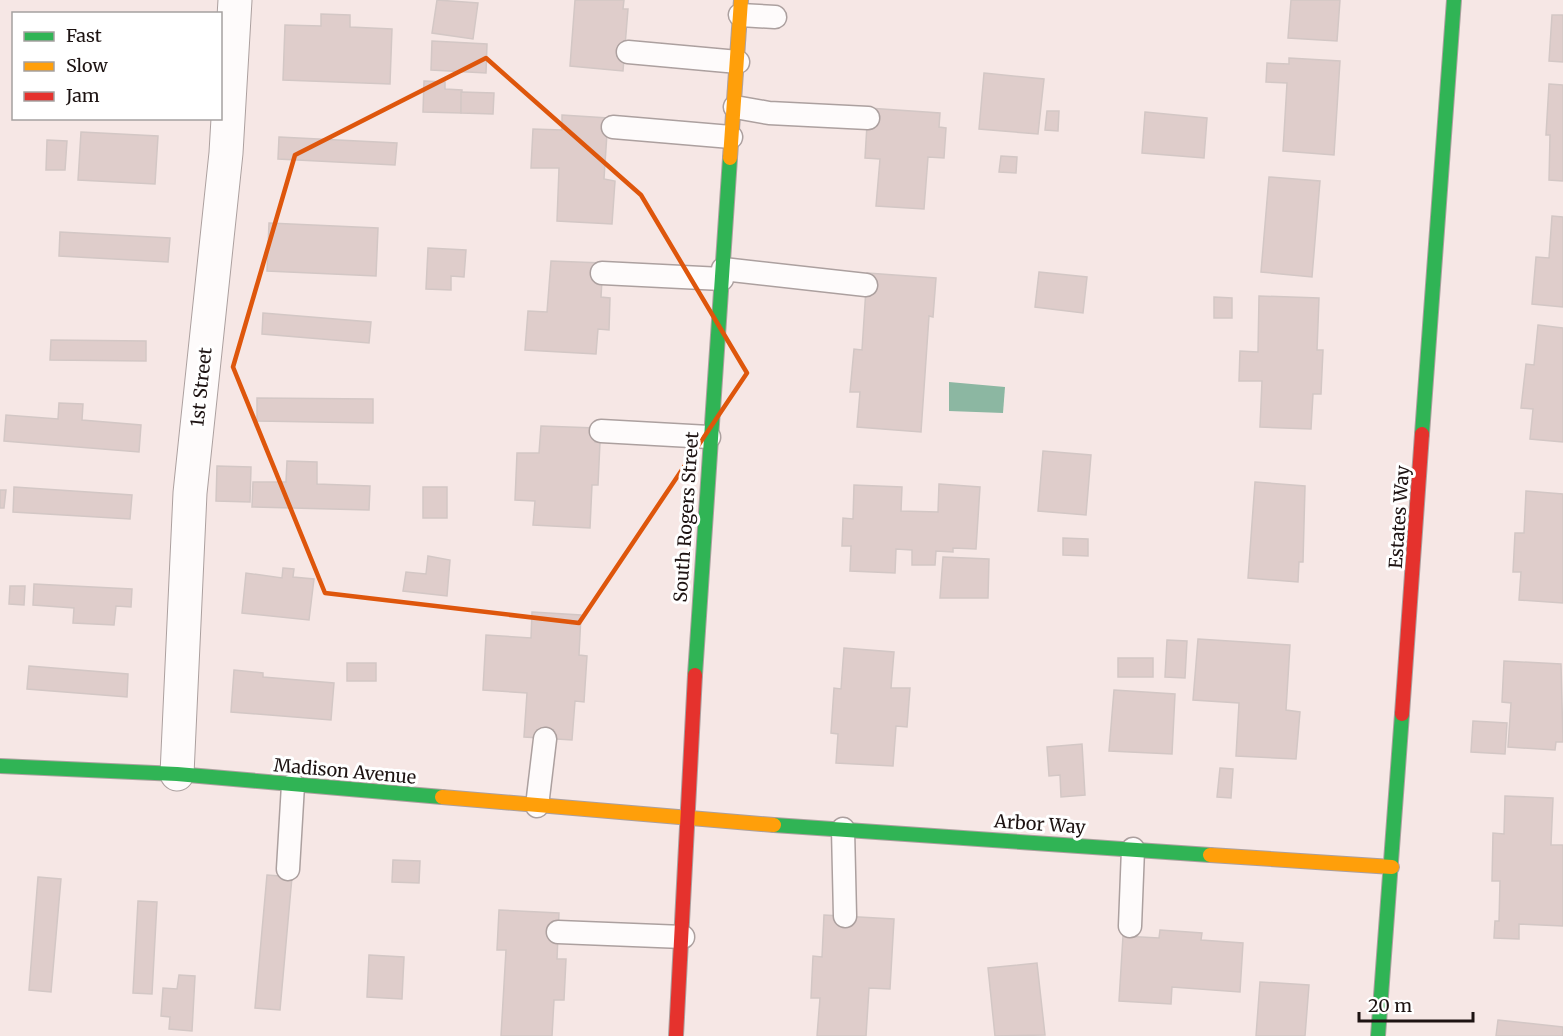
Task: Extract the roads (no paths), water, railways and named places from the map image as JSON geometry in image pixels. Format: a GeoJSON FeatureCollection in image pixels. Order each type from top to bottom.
{"type":"FeatureCollection","features":[{"type":"Feature","properties":{"kind":"street","name":"1st Street"},"geometry":{"type":"LineString","coordinates":[[177,774],[190,493],[226,153],[235,0]]}},
{"type":"Feature","properties":{"kind":"street","name":"Estates Way"},"geometry":{"type":"LineString","coordinates":[[1378,1036],[1454,0]]}},
{"type":"Feature","properties":{"kind":"street","name":"South Rogers Street"},"geometry":{"type":"LineString","coordinates":[[676,1036],[683,937],[686,819],[709,437],[723,274],[741,8]]}},
{"type":"Feature","properties":{"kind":"street","name":"Madison Avenue"},"geometry":{"type":"LineString","coordinates":[[0,766],[177,774],[686,819]]}},
{"type":"Feature","properties":{"kind":"street","name":"Arbor Way"},"geometry":{"type":"LineString","coordinates":[[686,819],[1392,867]]}},
{"type":"Feature","properties":{"kind":"lane"},"geometry":{"type":"LineString","coordinates":[[741,8],[775,18]]}},
{"type":"Feature","properties":{"kind":"lane"},"geometry":{"type":"LineString","coordinates":[[628,52],[738,62]]}},
{"type":"Feature","properties":{"kind":"lane"},"geometry":{"type":"LineString","coordinates":[[735,107],[769,112],[868,118]]}},
{"type":"Feature","properties":{"kind":"lane"},"geometry":{"type":"LineString","coordinates":[[613,127],[731,137]]}},
{"type":"Feature","properties":{"kind":"lane"},"geometry":{"type":"LineString","coordinates":[[602,273],[723,274],[866,285]]}},
{"type":"Feature","properties":{"kind":"lane"},"geometry":{"type":"LineString","coordinates":[[601,431],[709,437]]}},
{"type":"Feature","properties":{"kind":"lane"},"geometry":{"type":"LineString","coordinates":[[537,806],[546,739]]}},
{"type":"Feature","properties":{"kind":"lane"},"geometry":{"type":"LineString","coordinates":[[288,869],[293,785]]}},
{"type":"Feature","properties":{"kind":"lane"},"geometry":{"type":"LineString","coordinates":[[843,829],[845,916]]}},
{"type":"Feature","properties":{"kind":"lane"},"geometry":{"type":"LineString","coordinates":[[1130,926],[1133,849]]}},
{"type":"Feature","properties":{"kind":"lane"},"geometry":{"type":"LineString","coordinates":[[558,932],[683,937]]}}]}
